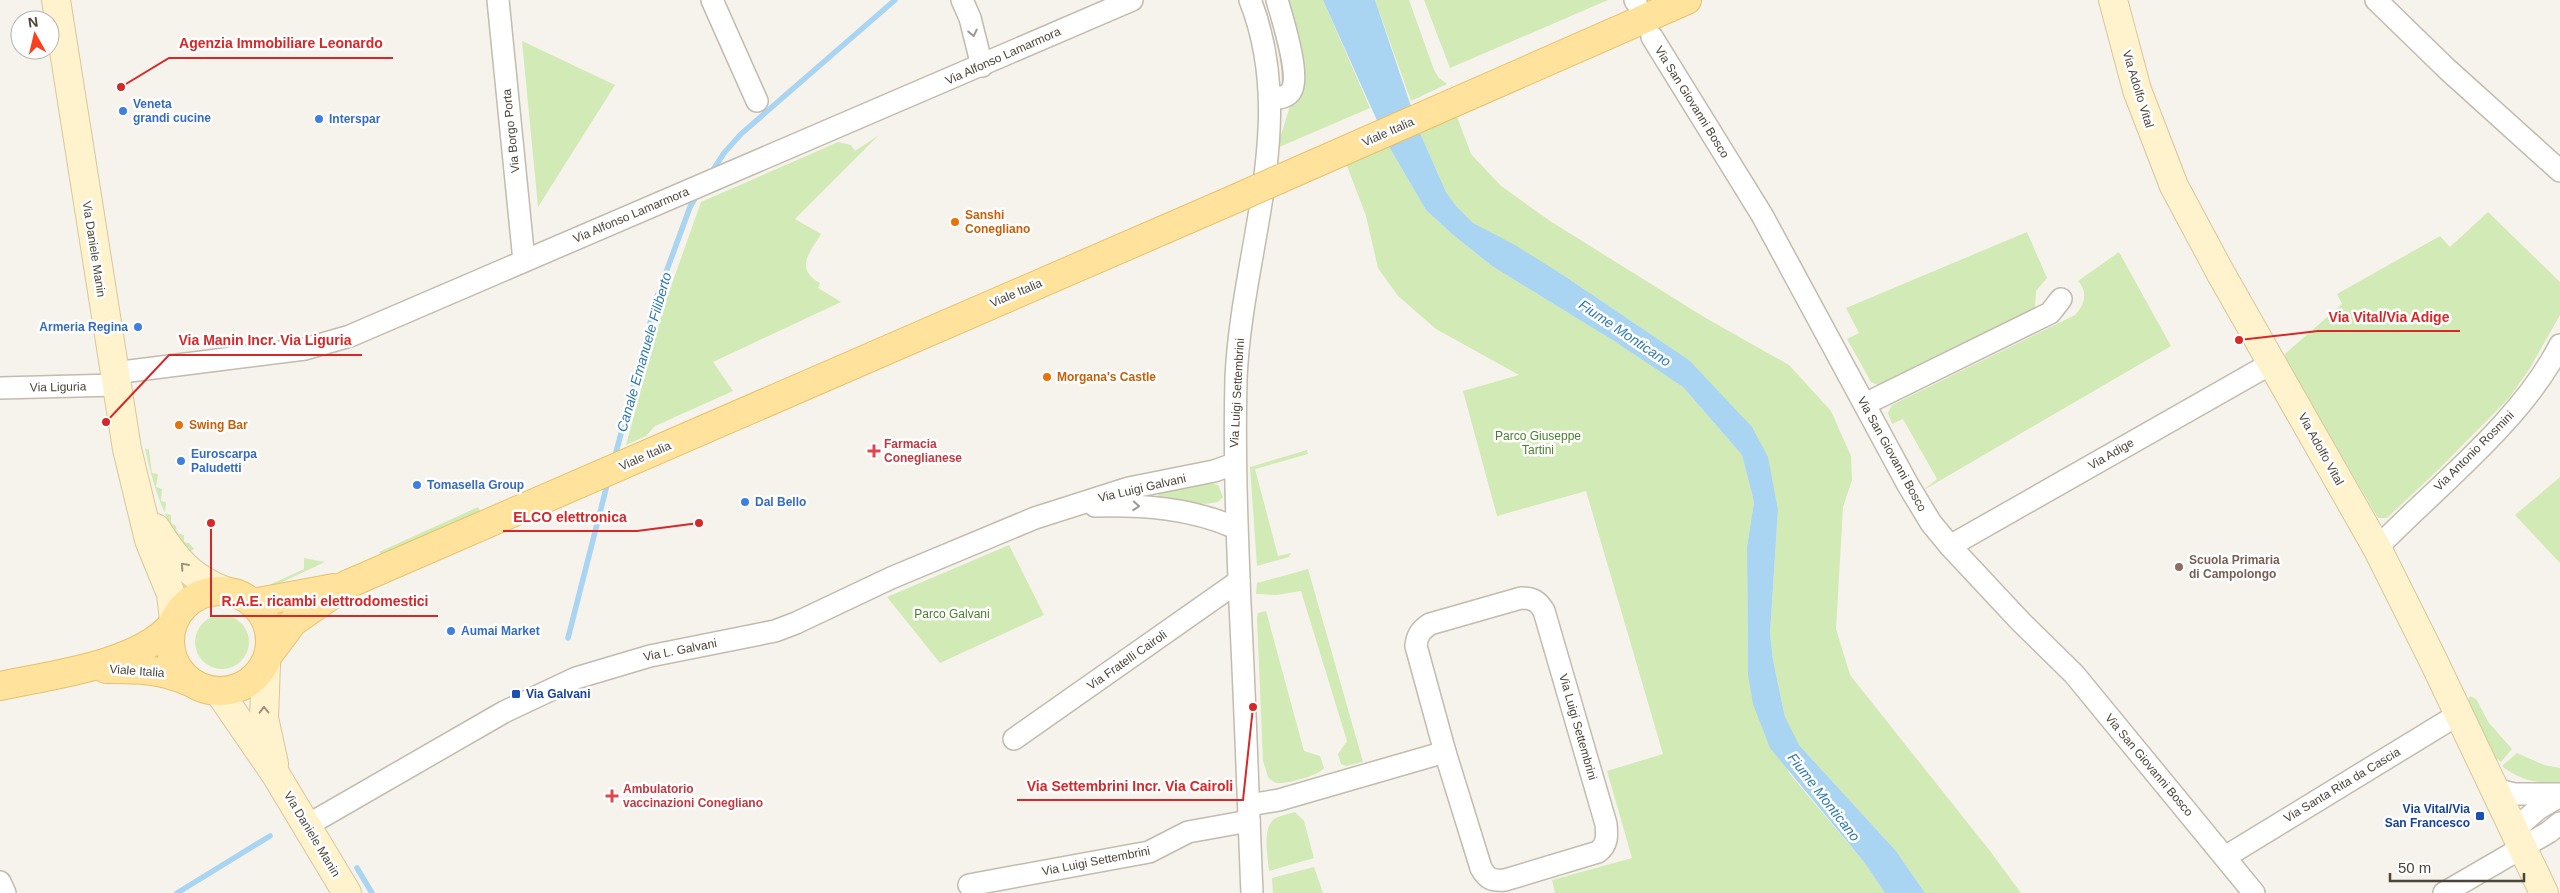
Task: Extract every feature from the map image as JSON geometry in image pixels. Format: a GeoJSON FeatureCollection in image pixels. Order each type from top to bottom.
{"type":"FeatureCollection","features":[{"type":"Feature","properties":{"kind":"main road","name":"Viale Italia"},"geometry":{"type":"LineString","coordinates":[[267,659],[293,622],[346,586],[1346,151],[1687,0]]}},
{"type":"Feature","properties":{"kind":"main road","name":"Viale Italia"},"geometry":{"type":"LineString","coordinates":[[253,603],[346,586]]}},
{"type":"Feature","properties":{"kind":"main road"},"geometry":{"type":"LineString","coordinates":[[225,591],[245,597],[253,603],[263,614],[269,626],[271,640],[267,659],[258,675],[249,683],[234,690],[219,692],[204,689],[190,682],[178,670],[172,656],[170,640],[173,623],[194,598],[204,594],[225,591]]}},
{"type":"Feature","properties":{"kind":"main road","name":"Viale Italia"},"geometry":{"type":"LineString","coordinates":[[0,686],[82,669],[148,646],[161,638],[173,623]]}},
{"type":"Feature","properties":{"kind":"main road","name":"Viale Italia"},"geometry":{"type":"LineString","coordinates":[[82,669],[169,672],[190,682]]}},
{"type":"Feature","properties":{"kind":"street","name":"Via Daniele Manin"},"geometry":{"type":"LineString","coordinates":[[56,0],[115,379],[138,497],[150,540],[171,594],[173,623]]}},
{"type":"Feature","properties":{"kind":"street","name":"Via Borgo Porta"},"geometry":{"type":"LineString","coordinates":[[498,0],[524,261]]}},
{"type":"Feature","properties":{"kind":"street"},"geometry":{"type":"LineString","coordinates":[[712,0],[757,101]]}},
{"type":"Feature","properties":{"kind":"street"},"geometry":{"type":"LineString","coordinates":[[962,0],[970,18],[982,66]]}},
{"type":"Feature","properties":{"kind":"street","name":"Via Alfonso Lamarmora"},"geometry":{"type":"LineString","coordinates":[[115,379],[274,354],[335,341],[398,317],[679,194],[982,66],[1132,0]]}},
{"type":"Feature","properties":{"kind":"street"},"geometry":{"type":"LineString","coordinates":[[1250,0],[1262,37],[1270,100],[1289,94],[1293,88],[1293,68],[1277,0]]}},
{"type":"Feature","properties":{"kind":"street","name":"Via Adolfo Vital"},"geometry":{"type":"LineString","coordinates":[[2112,0],[2137,90],[2174,186],[2220,272],[2377,548],[2544,893]]}},
{"type":"Feature","properties":{"kind":"street"},"geometry":{"type":"LineString","coordinates":[[2376,0],[2560,171]]}},
{"type":"Feature","properties":{"kind":"street","name":"Via San Giovanni Bosco"},"geometry":{"type":"LineString","coordinates":[[1652,37],[1762,215],[1919,504],[1950,546],[2021,622],[2074,674],[2254,893]]}},
{"type":"Feature","properties":{"kind":"street","name":"Via Luigi Settembrini"},"geometry":{"type":"LineString","coordinates":[[1252,893],[1234,464],[1238,350],[1262,192],[1268,144],[1270,100]]}},
{"type":"Feature","properties":{"kind":"street"},"geometry":{"type":"LineString","coordinates":[[1865,404],[2050,313],[2060,299]]}},
{"type":"Feature","properties":{"kind":"street","name":"Via Antonio Rosmini"},"geometry":{"type":"LineString","coordinates":[[2377,548],[2504,424],[2558,356]]}},
{"type":"Feature","properties":{"kind":"street","name":"Via Adige"},"geometry":{"type":"LineString","coordinates":[[1950,546],[2272,362]]}},
{"type":"Feature","properties":{"kind":"street","name":"Via Liguria"},"geometry":{"type":"LineString","coordinates":[[0,388],[115,379]]}},
{"type":"Feature","properties":{"kind":"street","name":"Via Luigi Galvani"},"geometry":{"type":"LineString","coordinates":[[1069,507],[1128,488],[1200,474],[1234,464]]}},
{"type":"Feature","properties":{"kind":"street","name":"Via Daniele Manin"},"geometry":{"type":"LineString","coordinates":[[138,497],[162,537],[189,572],[200,581],[225,591]]}},
{"type":"Feature","properties":{"kind":"street","name":"Via Luigi Galvani"},"geometry":{"type":"LineString","coordinates":[[1069,507],[1128,505],[1162,508],[1209,516],[1236,528]]}},
{"type":"Feature","properties":{"kind":"street","name":"Via L. Galvani"},"geometry":{"type":"LineString","coordinates":[[306,826],[504,712],[576,678],[650,656],[775,631],[987,537],[1069,507]]}},
{"type":"Feature","properties":{"kind":"street","name":"Via Fratelli Cairoli"},"geometry":{"type":"LineString","coordinates":[[1014,739],[1239,581]]}},
{"type":"Feature","properties":{"kind":"street","name":"Via Luigi Settembrini"},"geometry":{"type":"LineString","coordinates":[[1530,598],[1539,602],[1544,611],[1606,824],[1605,846],[1598,852],[1504,880],[1494,881],[1486,877],[1480,868],[1445,752],[1416,646],[1417,637],[1422,629],[1430,624],[1512,601],[1530,598]]}},
{"type":"Feature","properties":{"kind":"street","name":"Via Daniele Manin"},"geometry":{"type":"LineString","coordinates":[[267,659],[264,718],[276,775]]}},
{"type":"Feature","properties":{"kind":"street","name":"Via Daniele Manin"},"geometry":{"type":"LineString","coordinates":[[219,692],[276,775],[347,893]]}},
{"type":"Feature","properties":{"kind":"street","name":"Via Santa Rita da Cascia"},"geometry":{"type":"LineString","coordinates":[[2225,857],[2459,714]]}},
{"type":"Feature","properties":{"kind":"street","name":"Via Luigi Settembrini"},"geometry":{"type":"LineString","coordinates":[[968,885],[1149,852],[1188,832],[1249,813],[1279,800],[1445,752]]}},
{"type":"Feature","properties":{"kind":"street"},"geometry":{"type":"LineString","coordinates":[[2494,789],[2514,794],[2560,795]]}},
{"type":"Feature","properties":{"kind":"street"},"geometry":{"type":"LineString","coordinates":[[2444,893],[2518,838],[2538,810],[2560,795]]}},
{"type":"Feature","properties":{"kind":"street"},"geometry":{"type":"LineString","coordinates":[[2518,838],[2549,832],[2560,823]]}},
{"type":"Feature","properties":{"kind":"street"},"geometry":{"type":"LineString","coordinates":[[0,882],[5,893]]}},
{"type":"Feature","properties":{"kind":"green space"},"geometry":{"type":"Polygon","coordinates":[[[1281,0],[1323,0],[1370,108],[1277,148],[1293,96],[1281,0]]]}},
{"type":"Feature","properties":{"kind":"green space"},"geometry":{"type":"Polygon","coordinates":[[[1375,0],[1409,0],[1434,70],[1439,78],[1447,84],[1411,101],[1375,0]]]}},
{"type":"Feature","properties":{"kind":"green space"},"geometry":{"type":"Polygon","coordinates":[[[1424,0],[1608,0],[1450,68],[1424,0]]]}},
{"type":"Feature","properties":{"kind":"green space"},"geometry":{"type":"Polygon","coordinates":[[[522,41],[615,85],[538,207],[522,41]]]}},
{"type":"Feature","properties":{"kind":"green space"},"geometry":{"type":"Polygon","coordinates":[[[1456,114],[1471,154],[1501,186],[1550,221],[1704,317],[1789,365],[1831,411],[1851,456],[1852,480],[1843,507],[1836,629],[1850,675],[1990,851],[2021,893],[1925,893],[1896,851],[1799,745],[1785,717],[1773,660],[1770,634],[1778,510],[1689,360],[1563,275],[1473,223],[1456,206],[1446,192],[1420,133],[1456,114]]]}},
{"type":"Feature","properties":{"kind":"green space"},"geometry":{"type":"Polygon","coordinates":[[[879,135],[795,219],[821,234],[809,254],[806,266],[812,278],[820,283],[818,288],[841,302],[713,362],[733,391],[655,426],[646,436],[626,445],[663,309],[701,202],[838,142],[851,145],[855,151],[879,135]]]}},
{"type":"Feature","properties":{"kind":"green space","name":"Parco Giuseppe Tartini"},"geometry":{"type":"Polygon","coordinates":[[[1388,145],[1426,210],[1452,234],[1492,266],[1614,341],[1683,387],[1742,455],[1754,502],[1747,547],[1748,675],[1789,773],[1864,862],[1885,893],[1555,893],[1552,880],[1632,858],[1607,771],[1663,754],[1586,491],[1497,516],[1463,391],[1519,375],[1436,329],[1398,296],[1378,268],[1366,216],[1346,163],[1388,145]]]}},
{"type":"Feature","properties":{"kind":"green space"},"geometry":{"type":"Polygon","coordinates":[[[2488,212],[2560,282],[2560,315],[2530,368],[2509,398],[2440,468],[2387,518],[2378,518],[2286,361],[2285,354],[2342,304],[2337,294],[2440,236],[2450,247],[2488,212]]]}},
{"type":"Feature","properties":{"kind":"green space"},"geometry":{"type":"Polygon","coordinates":[[[2027,232],[2047,278],[2036,291],[2035,308],[1882,384],[1878,385],[1871,382],[1847,339],[1859,333],[1846,308],[2027,232]]]}},
{"type":"Feature","properties":{"kind":"green space"},"geometry":{"type":"Polygon","coordinates":[[[2119,252],[2171,346],[1922,491],[1937,479],[1903,419],[1892,424],[1888,413],[1892,405],[2075,315],[2084,299],[2083,290],[2078,281],[2119,252]]]}},
{"type":"Feature","properties":{"kind":"green space"},"geometry":{"type":"Polygon","coordinates":[[[145,448],[149,450],[152,473],[158,474],[156,487],[162,489],[161,501],[166,502],[165,513],[171,515],[171,523],[176,526],[177,533],[184,535],[184,542],[189,543],[194,549],[189,552],[166,516],[152,476],[145,448]]]}},
{"type":"Feature","properties":{"kind":"green space"},"geometry":{"type":"Polygon","coordinates":[[[1307,450],[1308,454],[1255,469],[1278,556],[1291,553],[1289,557],[1257,566],[1250,467],[1307,450]]]}},
{"type":"Feature","properties":{"kind":"green space"},"geometry":{"type":"Polygon","coordinates":[[[2560,477],[2560,563],[2515,515],[2560,477]]]}},
{"type":"Feature","properties":{"kind":"green space"},"geometry":{"type":"Polygon","coordinates":[[[1207,482],[1218,485],[1223,497],[1218,502],[1188,504],[1173,503],[1159,499],[1158,495],[1162,490],[1207,482]]]}},
{"type":"Feature","properties":{"kind":"green space"},"geometry":{"type":"Polygon","coordinates":[[[478,507],[480,511],[381,554],[379,552],[478,507]]]}},
{"type":"Feature","properties":{"kind":"green space","name":"Parco Galvani"},"geometry":{"type":"Polygon","coordinates":[[[1009,545],[1044,615],[940,663],[887,597],[1009,545]]]}},
{"type":"Feature","properties":{"kind":"green space"},"geometry":{"type":"Polygon","coordinates":[[[304,558],[325,562],[276,585],[267,586],[304,569],[304,558]]]}},
{"type":"Feature","properties":{"kind":"green space"},"geometry":{"type":"Polygon","coordinates":[[[1308,569],[1363,762],[1346,766],[1341,764],[1338,754],[1347,741],[1301,591],[1277,595],[1256,594],[1257,583],[1308,569]]]}},
{"type":"Feature","properties":{"kind":"green space"},"geometry":{"type":"Polygon","coordinates":[[[1266,611],[1304,751],[1320,756],[1324,768],[1310,776],[1282,783],[1275,782],[1268,777],[1263,761],[1257,618],[1258,613],[1266,611]]]}},
{"type":"Feature","properties":{"kind":"green space"},"geometry":{"type":"Polygon","coordinates":[[[222,615],[232,617],[241,623],[247,632],[249,642],[247,652],[241,661],[232,667],[222,669],[212,667],[203,661],[197,652],[195,642],[197,632],[203,623],[212,617],[222,615]]]}},
{"type":"Feature","properties":{"kind":"green space"},"geometry":{"type":"Polygon","coordinates":[[[2470,696],[2476,699],[2489,723],[2512,749],[2501,762],[2495,757],[2468,701],[2470,696]]]}},
{"type":"Feature","properties":{"kind":"green space"},"geometry":{"type":"Polygon","coordinates":[[[2517,753],[2544,765],[2560,768],[2560,782],[2530,781],[2503,767],[2517,753]]]}},
{"type":"Feature","properties":{"kind":"green space"},"geometry":{"type":"Polygon","coordinates":[[[1295,812],[1304,821],[1314,858],[1269,871],[1266,844],[1270,825],[1278,817],[1295,812]]]}},
{"type":"Feature","properties":{"kind":"green space"},"geometry":{"type":"Polygon","coordinates":[[[1314,867],[1323,893],[1273,893],[1272,878],[1314,867]]]}},
{"type":"Feature","properties":{"kind":"water","name":"Fiume Monticano"},"geometry":{"type":"Polygon","coordinates":[[[1323,0],[1375,0],[1420,133],[1446,192],[1456,206],[1473,223],[1515,245],[1563,275],[1689,360],[1752,427],[1768,457],[1778,510],[1770,634],[1773,660],[1785,717],[1799,745],[1896,851],[1925,893],[1885,893],[1864,862],[1770,748],[1753,704],[1748,675],[1747,547],[1754,502],[1742,455],[1683,387],[1614,341],[1492,266],[1426,210],[1388,145],[1323,0]]]}},
{"type":"Feature","properties":{"kind":"waterway","name":"Canale Emanuele Filiberto"},"geometry":{"type":"LineString","coordinates":[[711,173],[724,153],[741,134],[895,0]]}},
{"type":"Feature","properties":{"kind":"waterway","name":"Canale Emanuele Filiberto"},"geometry":{"type":"LineString","coordinates":[[614,460],[657,297],[690,207],[697,195]]}},
{"type":"Feature","properties":{"kind":"waterway","name":"Canale Emanuele Filiberto"},"geometry":{"type":"LineString","coordinates":[[568,638],[608,481]]}},
{"type":"Feature","properties":{"kind":"waterway","name":"Canale Emanuele Filiberto"},"geometry":{"type":"LineString","coordinates":[[177,893],[270,836]]}},
{"type":"Feature","properties":{"kind":"waterway"},"geometry":{"type":"LineString","coordinates":[[357,868],[372,893]]}},
{"type":"Feature","properties":{"kind":"place","name":"Agenzia Immobiliare Leonardo"},"geometry":{"type":"Point","coordinates":[121,87]}},
{"type":"Feature","properties":{"kind":"place","name":"Veneta grandi cucine"},"geometry":{"type":"Point","coordinates":[123,111]}},
{"type":"Feature","properties":{"kind":"place","name":"Interspar"},"geometry":{"type":"Point","coordinates":[319,119]}},
{"type":"Feature","properties":{"kind":"place","name":"Sanshi Conegliano"},"geometry":{"type":"Point","coordinates":[955,222]}},
{"type":"Feature","properties":{"kind":"place","name":"Armeria Regina"},"geometry":{"type":"Point","coordinates":[138,327]}},
{"type":"Feature","properties":{"kind":"place","name":"Via Vital/Via Adige"},"geometry":{"type":"Point","coordinates":[2239,340]}},
{"type":"Feature","properties":{"kind":"place","name":"Morgana's Castle"},"geometry":{"type":"Point","coordinates":[1047,377]}},
{"type":"Feature","properties":{"kind":"place","name":"Via Manin Incr. Via Liguria"},"geometry":{"type":"Point","coordinates":[106,422]}},
{"type":"Feature","properties":{"kind":"place","name":"Swing Bar"},"geometry":{"type":"Point","coordinates":[179,425]}},
{"type":"Feature","properties":{"kind":"place","name":"Farmacia Coneglianese"},"geometry":{"type":"Point","coordinates":[874,451]}},
{"type":"Feature","properties":{"kind":"place","name":"Euroscarpa Paludetti"},"geometry":{"type":"Point","coordinates":[181,461]}},
{"type":"Feature","properties":{"kind":"place","name":"Tomasella Group"},"geometry":{"type":"Point","coordinates":[417,485]}},
{"type":"Feature","properties":{"kind":"place","name":"Dal Bello"},"geometry":{"type":"Point","coordinates":[745,502]}},
{"type":"Feature","properties":{"kind":"place","name":"R.A.E. ricambi elettrodomestici"},"geometry":{"type":"Point","coordinates":[211,523]}},
{"type":"Feature","properties":{"kind":"place","name":"ELCO elettronica"},"geometry":{"type":"Point","coordinates":[699,523]}},
{"type":"Feature","properties":{"kind":"place","name":"Scuola Primaria di Campolongo"},"geometry":{"type":"Point","coordinates":[2179,567]}},
{"type":"Feature","properties":{"kind":"place","name":"Aumai Market"},"geometry":{"type":"Point","coordinates":[451,631]}},
{"type":"Feature","properties":{"kind":"place","name":"Via Galvani"},"geometry":{"type":"Point","coordinates":[516,694]}},
{"type":"Feature","properties":{"kind":"place","name":"Via Settembrini Incr. Via Cairoli"},"geometry":{"type":"Point","coordinates":[1253,707]}},
{"type":"Feature","properties":{"kind":"place","name":"Ambulatorio vaccinazioni Conegliano"},"geometry":{"type":"Point","coordinates":[612,796]}},
{"type":"Feature","properties":{"kind":"place","name":"Via Vital/Via San Francesco"},"geometry":{"type":"Point","coordinates":[2480,816]}}]}
